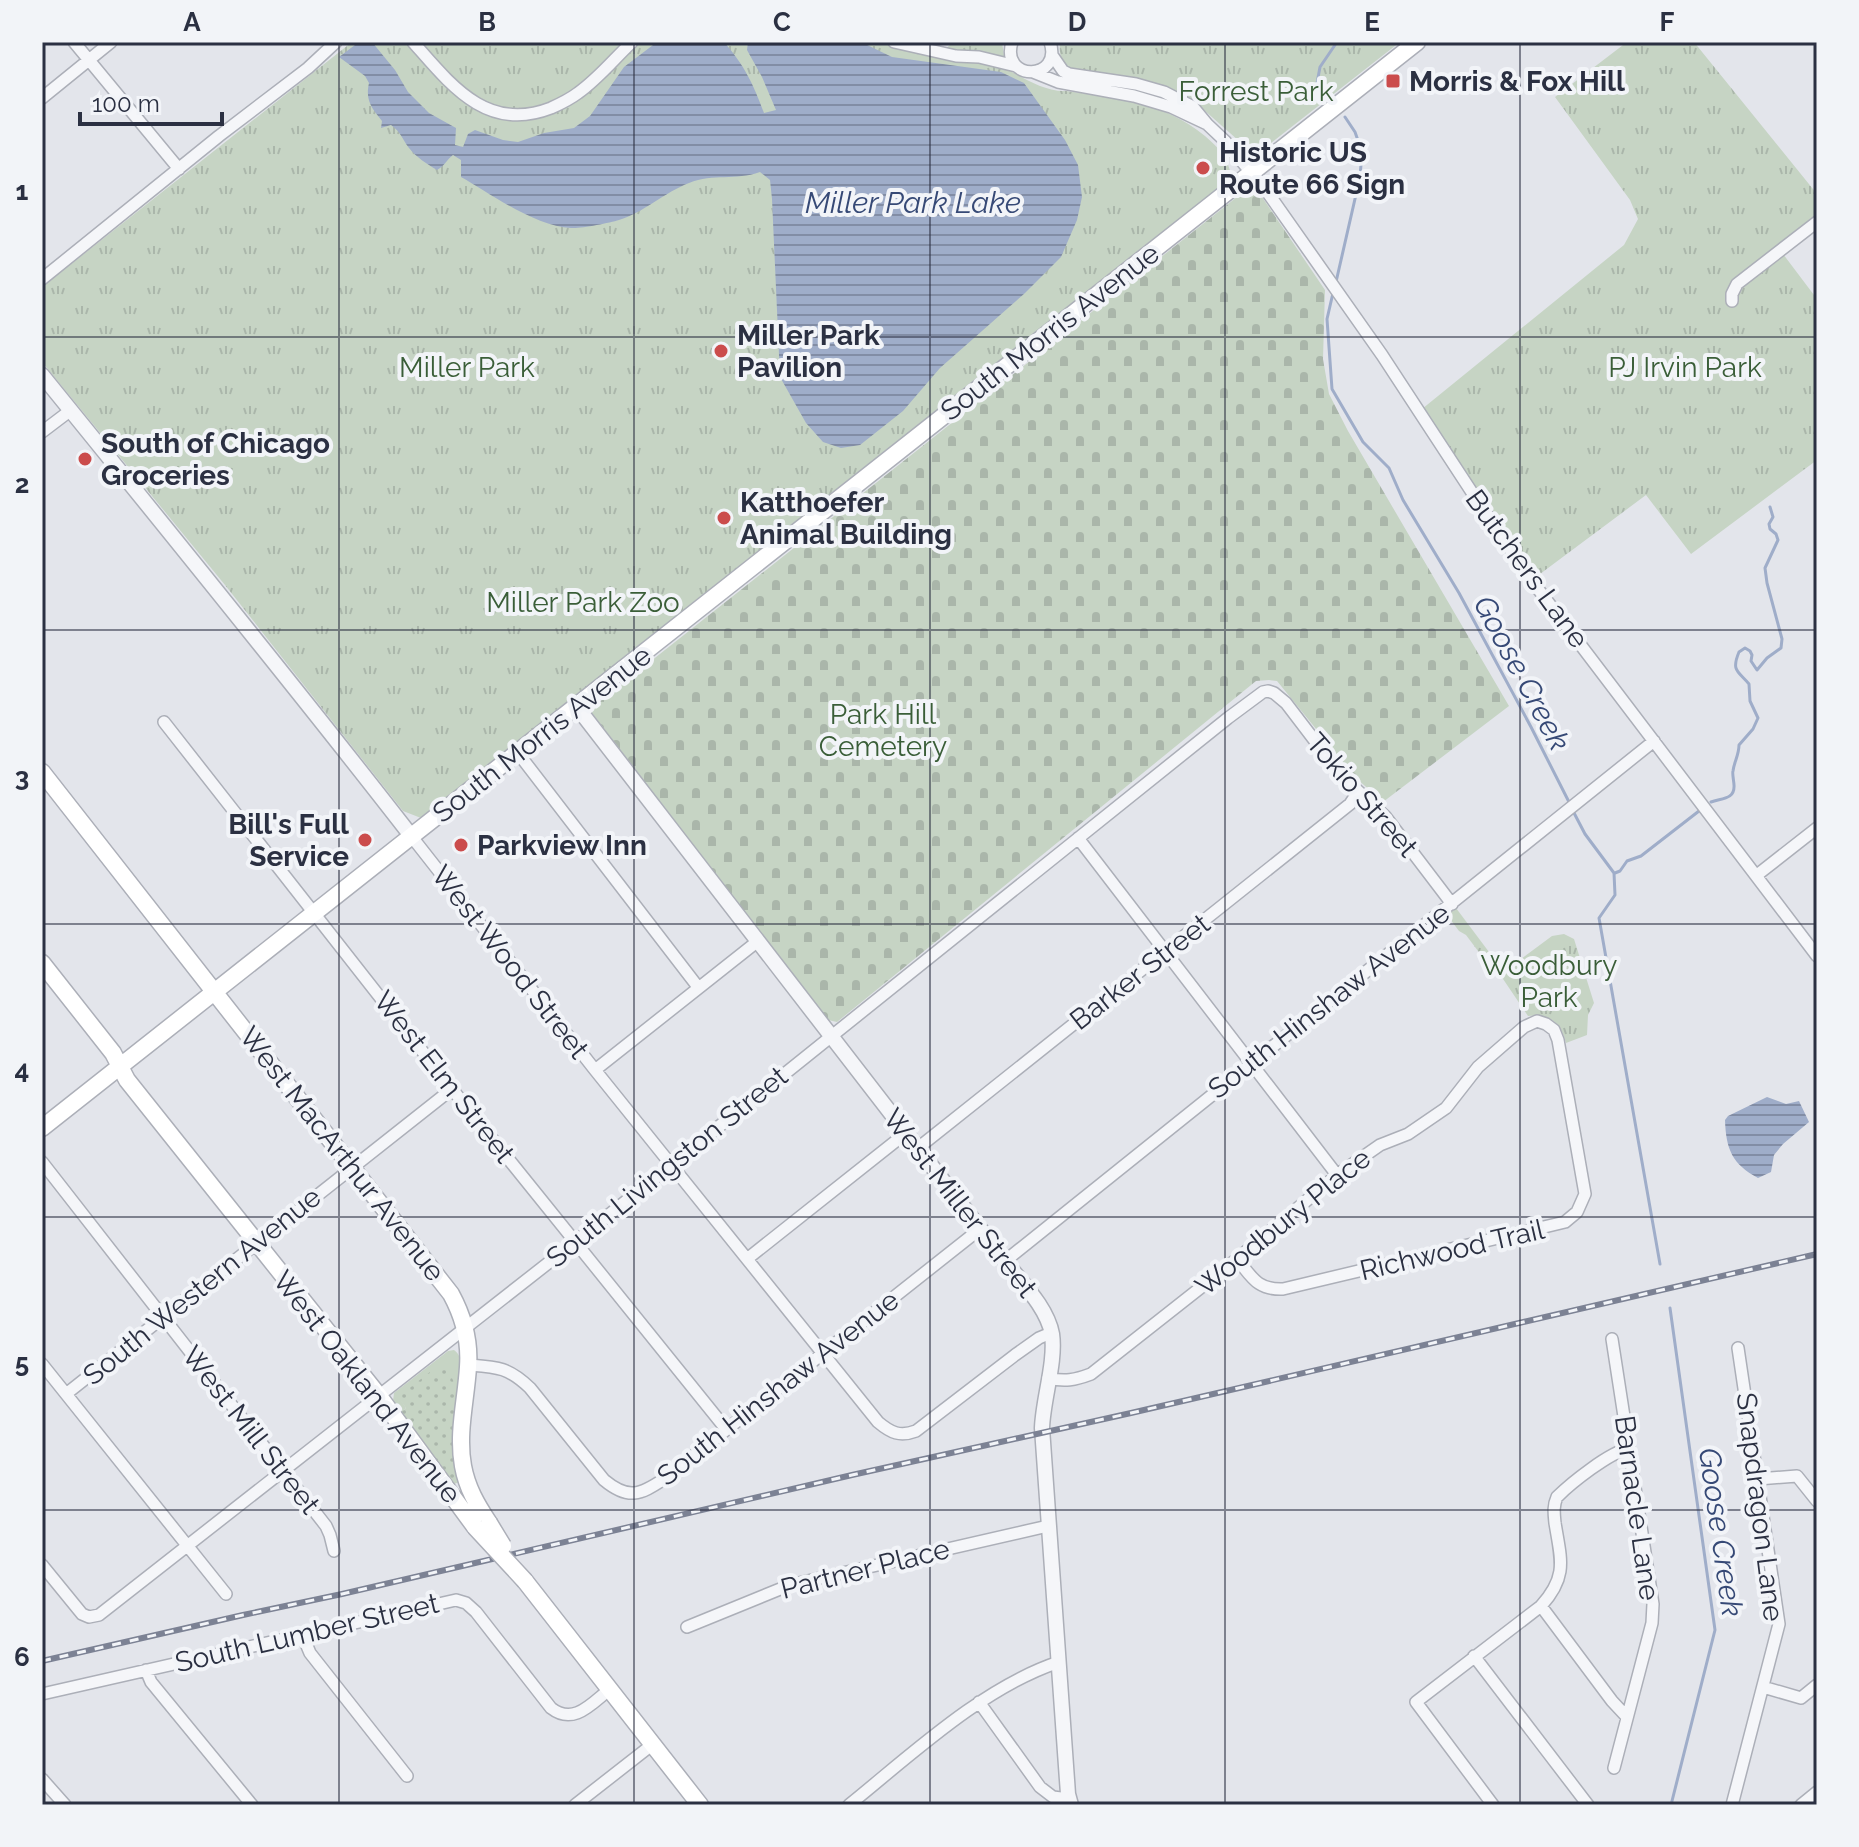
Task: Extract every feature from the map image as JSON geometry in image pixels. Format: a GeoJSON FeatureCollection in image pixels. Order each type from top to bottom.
{"type":"FeatureCollection","features":[{"type":"Feature","properties":{"kind":"main road","name":"South Morris Avenue"},"geometry":{"type":"LineString","coordinates":[[42,1128],[1417,42]]}},
{"type":"Feature","properties":{"kind":"main road","name":"West MacArthur Avenue"},"geometry":{"type":"LineString","coordinates":[[42,772],[440,1278],[460,1311],[465,1329],[469,1365],[461,1442],[468,1486],[482,1525],[610,1689]]}},
{"type":"Feature","properties":{"kind":"main road","name":"West Oakland Avenue"},"geometry":{"type":"LineString","coordinates":[[42,963],[101,1036],[127,1080],[482,1525]]}},
{"type":"Feature","properties":{"kind":"main road"},"geometry":{"type":"LineString","coordinates":[[610,1689],[700,1805]]}},
{"type":"Feature","properties":{"kind":"street"},"geometry":{"type":"LineString","coordinates":[[74,42],[179,169]]}},
{"type":"Feature","properties":{"kind":"street"},"geometry":{"type":"LineString","coordinates":[[42,98],[111,42]]}},
{"type":"Feature","properties":{"kind":"street"},"geometry":{"type":"LineString","coordinates":[[42,279],[308,68],[336,42]]}},
{"type":"Feature","properties":{"kind":"street"},"geometry":{"type":"LineString","coordinates":[[413,42],[458,90],[481,106],[510,116],[543,111],[577,94],[632,42]]}},
{"type":"Feature","properties":{"kind":"street"},"geometry":{"type":"LineString","coordinates":[[894,42],[1016,66]]}},
{"type":"Feature","properties":{"kind":"street"},"geometry":{"type":"LineString","coordinates":[[979,57],[1010,44],[1011,57],[1021,70],[1058,82],[1134,96],[1171,107],[1207,124]]}},
{"type":"Feature","properties":{"kind":"street"},"geometry":{"type":"LineString","coordinates":[[1033,72],[1046,66],[1051,48]]}},
{"type":"Feature","properties":{"kind":"street"},"geometry":{"type":"LineString","coordinates":[[1051,48],[1063,71],[1069,74],[1136,84],[1164,92],[1193,107],[1207,124]]}},
{"type":"Feature","properties":{"kind":"street","name":"Butchers Lane"},"geometry":{"type":"LineString","coordinates":[[1207,124],[1252,172],[1339,293],[1524,570],[1817,956]]}},
{"type":"Feature","properties":{"kind":"street"},"geometry":{"type":"LineString","coordinates":[[1732,301],[1737,284],[1817,222]]}},
{"type":"Feature","properties":{"kind":"street","name":"West Wood Street"},"geometry":{"type":"LineString","coordinates":[[42,375],[361,769],[595,1070],[878,1422],[893,1433],[902,1435],[916,1431],[1015,1355],[1051,1333]]}},
{"type":"Feature","properties":{"kind":"street"},"geometry":{"type":"LineString","coordinates":[[42,432],[71,410]]}},
{"type":"Feature","properties":{"kind":"street","name":"Tokio Street"},"geometry":{"type":"LineString","coordinates":[[1268,691],[1286,703],[1341,775],[1385,816],[1452,904]]}},
{"type":"Feature","properties":{"kind":"street","name":"South Livingston Street"},"geometry":{"type":"LineString","coordinates":[[42,1565],[82,1614],[95,1616],[465,1329],[1247,703],[1268,691]]}},
{"type":"Feature","properties":{"kind":"street","name":"West Miller Street"},"geometry":{"type":"LineString","coordinates":[[577,707],[1005,1261],[1043,1313],[1051,1333]]}},
{"type":"Feature","properties":{"kind":"street","name":"West Elm Street"},"geometry":{"type":"LineString","coordinates":[[164,722],[452,1089],[726,1429]]}},
{"type":"Feature","properties":{"kind":"street","name":"South Hinshaw Avenue"},"geometry":{"type":"LineString","coordinates":[[1005,1261],[1654,741]]}},
{"type":"Feature","properties":{"kind":"street"},"geometry":{"type":"LineString","coordinates":[[518,753],[698,987]]}},
{"type":"Feature","properties":{"kind":"street","name":"Barker Street"},"geometry":{"type":"LineString","coordinates":[[918,1148],[1350,804],[1358,792]]}},
{"type":"Feature","properties":{"kind":"street"},"geometry":{"type":"LineString","coordinates":[[1757,875],[1817,828]]}},
{"type":"Feature","properties":{"kind":"street"},"geometry":{"type":"LineString","coordinates":[[1078,838],[1337,1175]]}},
{"type":"Feature","properties":{"kind":"street"},"geometry":{"type":"LineString","coordinates":[[595,1070],[758,941]]}},
{"type":"Feature","properties":{"kind":"street","name":"Woodbury Place"},"geometry":{"type":"LineString","coordinates":[[1048,1378],[1072,1381],[1091,1374],[1237,1259],[1337,1175],[1380,1145],[1408,1134],[1446,1108],[1478,1067],[1524,1027],[1537,1021],[1546,1024]]}},
{"type":"Feature","properties":{"kind":"street","name":"Richwood Trail"},"geometry":{"type":"LineString","coordinates":[[1237,1259],[1259,1285],[1272,1290],[1283,1289],[1565,1222],[1577,1212],[1585,1194],[1558,1040],[1554,1030],[1546,1024]]}},
{"type":"Feature","properties":{"kind":"street","name":"South Western Avenue"},"geometry":{"type":"LineString","coordinates":[[66,1394],[452,1089]]}},
{"type":"Feature","properties":{"kind":"street"},"geometry":{"type":"LineString","coordinates":[[747,1259],[906,1133]]}},
{"type":"Feature","properties":{"kind":"street","name":"West Mill Street"},"geometry":{"type":"LineString","coordinates":[[42,1162],[326,1526],[334,1551]]}},
{"type":"Feature","properties":{"kind":"street","name":"South Hinshaw Avenue"},"geometry":{"type":"LineString","coordinates":[[469,1365],[494,1367],[520,1378],[604,1480],[624,1492],[636,1494],[649,1489],[980,1229]]}},
{"type":"Feature","properties":{"kind":"street"},"geometry":{"type":"LineString","coordinates":[[979,1702],[1046,1793],[1070,1802],[1042,1428],[1052,1348],[1051,1333]]}},
{"type":"Feature","properties":{"kind":"street","name":"Barnacle Lane"},"geometry":{"type":"LineString","coordinates":[[1612,1339],[1653,1604],[1652,1623],[1614,1768]]}},
{"type":"Feature","properties":{"kind":"street","name":"Snapdragon Lane"},"geometry":{"type":"LineString","coordinates":[[1732,1805],[1779,1624],[1738,1348]]}},
{"type":"Feature","properties":{"kind":"street"},"geometry":{"type":"LineString","coordinates":[[42,1364],[226,1594]]}},
{"type":"Feature","properties":{"kind":"street"},"geometry":{"type":"LineString","coordinates":[[1493,1805],[1416,1702],[1541,1606],[1551,1594],[1560,1574],[1554,1507],[1557,1497],[1610,1456],[1628,1449]]}},
{"type":"Feature","properties":{"kind":"street"},"geometry":{"type":"LineString","coordinates":[[1758,1479],[1797,1476],[1817,1501]]}},
{"type":"Feature","properties":{"kind":"street","name":"Partner Place"},"geometry":{"type":"LineString","coordinates":[[687,1627],[790,1585],[1048,1526]]}},
{"type":"Feature","properties":{"kind":"street","name":"South Lumber Street"},"geometry":{"type":"LineString","coordinates":[[42,1694],[456,1600],[466,1603],[476,1612],[557,1713],[579,1714],[610,1689]]}},
{"type":"Feature","properties":{"kind":"street"},"geometry":{"type":"LineString","coordinates":[[1541,1606],[1626,1716]]}},
{"type":"Feature","properties":{"kind":"street"},"geometry":{"type":"LineString","coordinates":[[302,1634],[310,1653],[407,1776]]}},
{"type":"Feature","properties":{"kind":"street"},"geometry":{"type":"LineString","coordinates":[[1474,1656],[1588,1805]]}},
{"type":"Feature","properties":{"kind":"street"},"geometry":{"type":"LineString","coordinates":[[849,1805],[979,1702],[1059,1662]]}},
{"type":"Feature","properties":{"kind":"street"},"geometry":{"type":"LineString","coordinates":[[146,1670],[151,1682],[250,1804]]}},
{"type":"Feature","properties":{"kind":"street"},"geometry":{"type":"LineString","coordinates":[[1763,1687],[1801,1698],[1817,1685]]}},
{"type":"Feature","properties":{"kind":"street"},"geometry":{"type":"LineString","coordinates":[[575,1805],[653,1744]]}},
{"type":"Feature","properties":{"kind":"street"},"geometry":{"type":"LineString","coordinates":[[42,1779],[65,1805]]}},
{"type":"Feature","properties":{"kind":"street"},"geometry":{"type":"LineString","coordinates":[[1801,1805],[1817,1792]]}},
{"type":"Feature","properties":{"kind":"green space","name":"Miller Park"},"geometry":{"type":"Polygon","coordinates":[[[352,42],[938,42],[946,48],[954,42],[1002,42],[1006,69],[1035,84],[1058,91],[1139,103],[1189,124],[1219,149],[1228,163],[1231,176],[1224,185],[421,818],[403,811],[225,585],[42,362],[42,287],[352,42]]]}},
{"type":"Feature","properties":{"kind":"green space","name":"Forrest Park"},"geometry":{"type":"Polygon","coordinates":[[[1060,42],[1400,42],[1260,150],[1248,149],[1204,110],[1175,93],[1069,69],[1061,56],[1060,42]]]}},
{"type":"Feature","properties":{"kind":"green space","name":"PJ Irvin Park"},"geometry":{"type":"Polygon","coordinates":[[[1627,42],[1694,42],[1817,194],[1817,215],[1777,246],[1817,299],[1817,460],[1691,554],[1646,495],[1536,577],[1422,409],[1624,245],[1638,219],[1630,200],[1555,97],[1627,42]]]}},
{"type":"Feature","properties":{"kind":"green space","name":"Park Hill Cemetery"},"geometry":{"type":"Polygon","coordinates":[[[1247,189],[1260,194],[1325,290],[1323,359],[1329,394],[1509,706],[1383,802],[1356,778],[1277,681],[1256,681],[837,1022],[828,1020],[592,713],[593,707],[1247,189]]]}},
{"type":"Feature","properties":{"kind":"green space","name":"Woodbury Park"},"geometry":{"type":"Polygon","coordinates":[[[1456,908],[1498,964],[1509,968],[1552,936],[1564,934],[1574,939],[1594,1003],[1588,1015],[1587,1035],[1566,1043],[1553,1021],[1542,1016],[1528,1016],[1501,976],[1493,971],[1447,915],[1456,908]]]}},
{"type":"Feature","properties":{"kind":"green space"},"geometry":{"type":"Polygon","coordinates":[[[454,1350],[461,1363],[458,1391],[399,1397],[406,1408],[400,1413],[393,1401],[394,1393],[448,1351],[454,1350]]]}},
{"type":"Feature","properties":{"kind":"green space"},"geometry":{"type":"Polygon","coordinates":[[[444,1361],[458,1391],[459,1482],[452,1485],[400,1413],[406,1408],[398,1397],[444,1361]]]}},
{"type":"Feature","properties":{"kind":"water","name":"Miller Park Lake"},"geometry":{"type":"Polygon","coordinates":[[[359,42],[372,42],[408,92],[429,113],[456,128],[455,145],[463,147],[468,134],[475,130],[518,142],[544,133],[574,128],[590,116],[624,67],[657,42],[724,42],[748,76],[764,113],[776,110],[747,50],[748,42],[861,42],[892,57],[1001,72],[1024,83],[1065,140],[1078,165],[1082,197],[1077,220],[1061,257],[940,368],[903,411],[860,445],[841,448],[823,442],[806,423],[780,377],[770,180],[760,172],[707,178],[680,187],[637,213],[614,221],[575,228],[543,222],[461,177],[461,160],[453,155],[437,170],[415,154],[391,125],[381,128],[382,121],[369,100],[369,83],[365,76],[339,57],[359,42]]]}},
{"type":"Feature","properties":{"kind":"water"},"geometry":{"type":"Polygon","coordinates":[[[1767,1097],[1786,1104],[1799,1101],[1809,1122],[1774,1155],[1771,1172],[1758,1178],[1732,1155],[1725,1120],[1767,1097]]]}},
{"type":"Feature","properties":{"kind":"waterway","name":"Goose Creek"},"geometry":{"type":"LineString","coordinates":[[1325,95],[1317,83],[1320,67],[1337,42]]}},
{"type":"Feature","properties":{"kind":"waterway","name":"Goose Creek"},"geometry":{"type":"LineString","coordinates":[[1336,282],[1360,177],[1362,152],[1355,132],[1345,117]]}},
{"type":"Feature","properties":{"kind":"waterway","name":"Goose Creek"},"geometry":{"type":"LineString","coordinates":[[1333,293],[1327,319],[1332,389],[1363,442],[1389,468],[1403,500],[1459,593],[1570,804]]}},
{"type":"Feature","properties":{"kind":"waterway"},"geometry":{"type":"LineString","coordinates":[[1711,802],[1727,798],[1734,790],[1733,772],[1739,745],[1758,718],[1750,701],[1749,684],[1736,667],[1739,652],[1745,648],[1750,651],[1751,661],[1757,670],[1781,648],[1782,639],[1765,568],[1778,540],[1770,529],[1773,517],[1770,507]]}},
{"type":"Feature","properties":{"kind":"waterway","name":"Goose Creek"},"geometry":{"type":"LineString","coordinates":[[1573,811],[1585,834],[1614,873],[1615,895],[1599,918],[1660,1264]]}},
{"type":"Feature","properties":{"kind":"waterway"},"geometry":{"type":"LineString","coordinates":[[1615,873],[1627,861],[1641,856],[1699,811]]}},
{"type":"Feature","properties":{"kind":"waterway","name":"Goose Creek"},"geometry":{"type":"LineString","coordinates":[[1670,1308],[1715,1630],[1671,1805]]}},
{"type":"Feature","properties":{"kind":"railway"},"geometry":{"type":"LineString","coordinates":[[42,1661],[1817,1254]]}},
{"type":"Feature","properties":{"kind":"place","name":"Morris & Fox Hill"},"geometry":{"type":"Point","coordinates":[1393,81]}},
{"type":"Feature","properties":{"kind":"place","name":"Historic US Route 66 Sign"},"geometry":{"type":"Point","coordinates":[1203,168]}},
{"type":"Feature","properties":{"kind":"place","name":"Miller Park Pavilion"},"geometry":{"type":"Point","coordinates":[721,351]}},
{"type":"Feature","properties":{"kind":"place","name":"South of Chicago Groceries"},"geometry":{"type":"Point","coordinates":[85,459]}},
{"type":"Feature","properties":{"kind":"place","name":"Katthoefer Animal Building"},"geometry":{"type":"Point","coordinates":[724,518]}},
{"type":"Feature","properties":{"kind":"place","name":"Bill's Full Service"},"geometry":{"type":"Point","coordinates":[365,840]}},
{"type":"Feature","properties":{"kind":"place","name":"Parkview Inn"},"geometry":{"type":"Point","coordinates":[461,845]}},
{"type":"Feature","properties":{"kind":"park label","name":"Miller Park Zoo"},"geometry":{"type":"Point","coordinates":[583,602]}}]}
